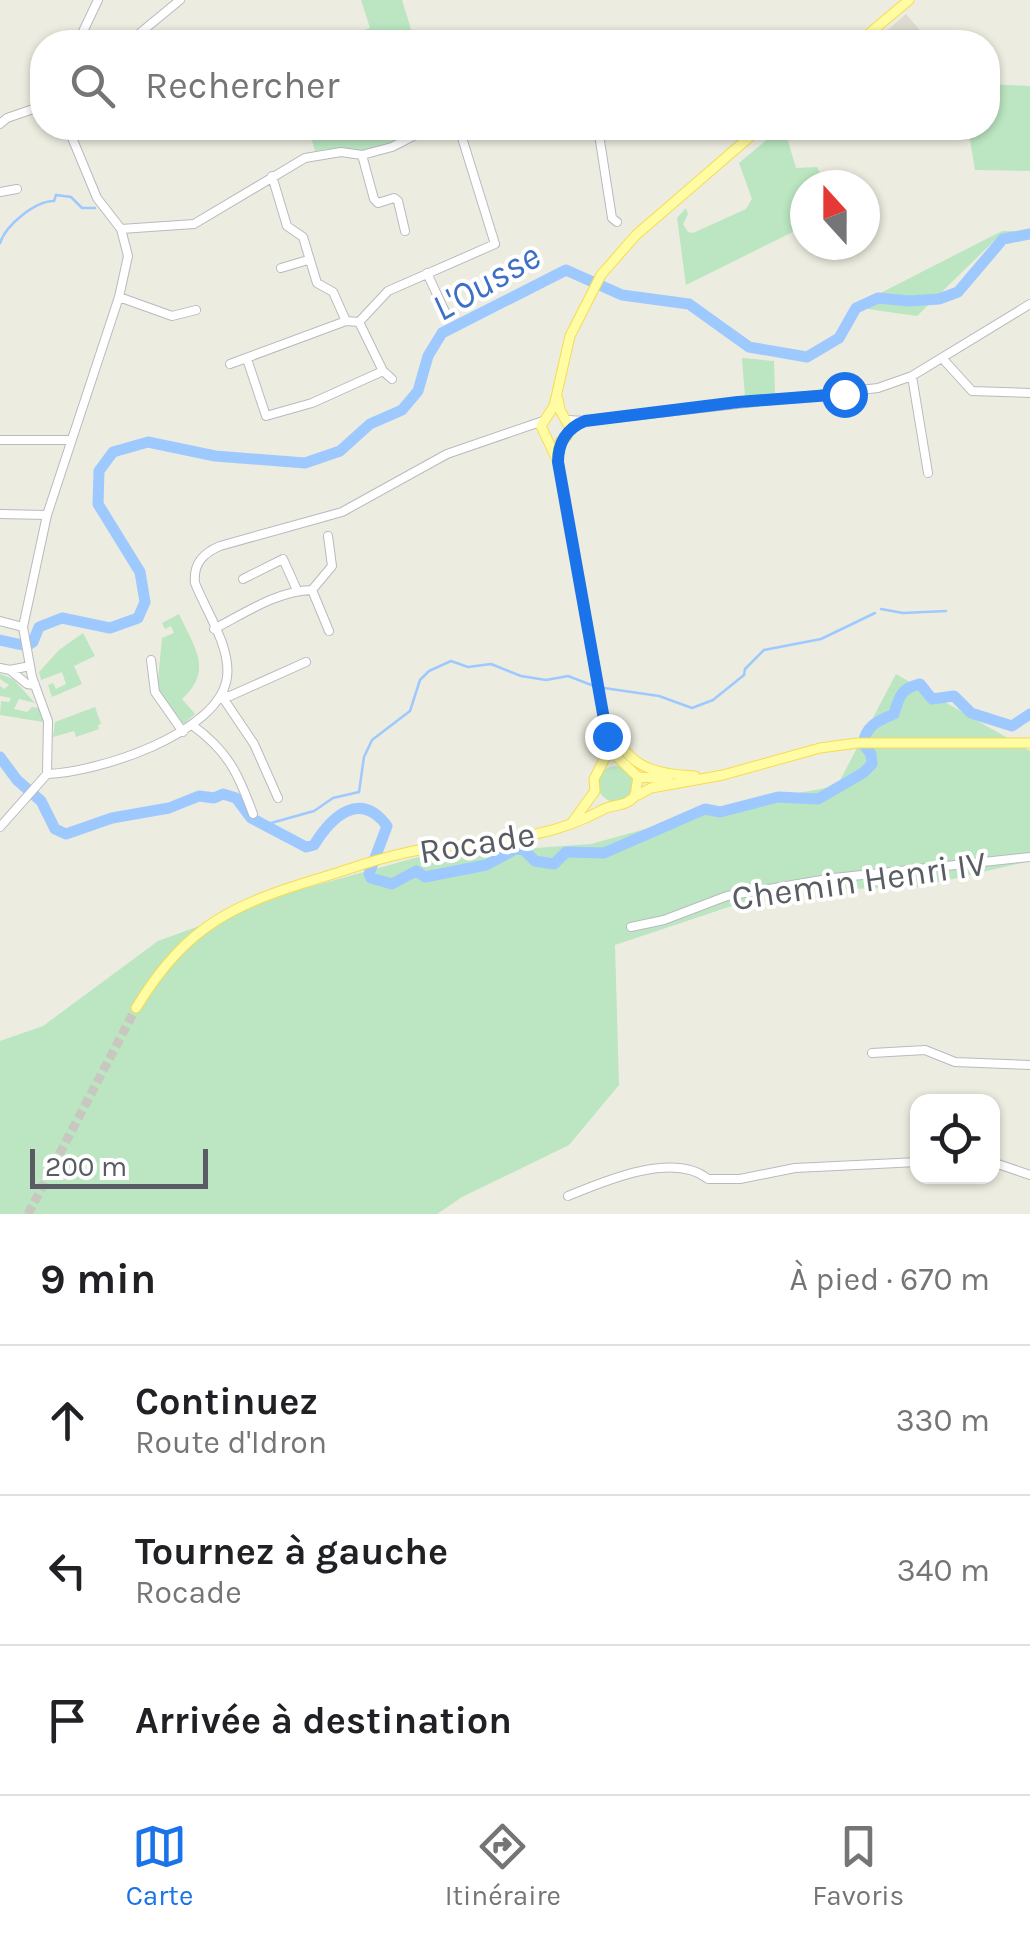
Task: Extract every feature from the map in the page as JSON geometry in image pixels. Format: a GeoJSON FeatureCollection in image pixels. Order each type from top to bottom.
{"type":"FeatureCollection","features":[{"type":"Feature","properties":{"kind":"main road"},"geometry":{"type":"LineString","coordinates":[[873,30],[909,0]]}},
{"type":"Feature","properties":{"kind":"main road"},"geometry":{"type":"LineString","coordinates":[[746,140],[636,234],[599,278],[570,336],[560,382],[546,418],[558,462],[607,736],[604,765],[596,774],[598,798],[611,806],[625,805],[652,788],[820,748],[857,743],[1030,742]]}},
{"type":"Feature","properties":{"kind":"main road"},"geometry":{"type":"LineString","coordinates":[[551,439],[570,432],[559,406],[560,382]]}},
{"type":"Feature","properties":{"kind":"main road"},"geometry":{"type":"LineString","coordinates":[[546,418],[565,418]]}},
{"type":"Feature","properties":{"kind":"main road"},"geometry":{"type":"LineString","coordinates":[[601,704],[617,740],[638,763],[666,775],[696,776]]}},
{"type":"Feature","properties":{"kind":"main road"},"geometry":{"type":"LineString","coordinates":[[607,736],[622,762],[638,776],[660,779],[740,769]]}},
{"type":"Feature","properties":{"kind":"main road"},"geometry":{"type":"LineString","coordinates":[[604,765],[622,762]]}},
{"type":"Feature","properties":{"kind":"main road"},"geometry":{"type":"LineString","coordinates":[[635,796],[638,776]]}},
{"type":"Feature","properties":{"kind":"main road"},"geometry":{"type":"LineString","coordinates":[[572,824],[595,790]]}},
{"type":"Feature","properties":{"kind":"main road","name":"Rocade"},"geometry":{"type":"LineString","coordinates":[[136,1008],[167,962],[214,920],[270,893],[424,849],[539,836],[611,806]]}},
{"type":"Feature","properties":{"kind":"street"},"geometry":{"type":"LineString","coordinates":[[84,30],[98,0]]}},
{"type":"Feature","properties":{"kind":"street"},"geometry":{"type":"LineString","coordinates":[[144,30],[180,0]]}},
{"type":"Feature","properties":{"kind":"street"},"geometry":{"type":"LineString","coordinates":[[0,124],[30,111]]}},
{"type":"Feature","properties":{"kind":"street"},"geometry":{"type":"LineString","coordinates":[[0,827],[47,774],[48,721],[35,686],[24,632],[46,515],[119,297],[128,256],[121,229],[97,198],[73,140]]}},
{"type":"Feature","properties":{"kind":"street"},"geometry":{"type":"LineString","coordinates":[[121,229],[194,224],[305,158],[342,152],[362,156],[406,140]]}},
{"type":"Feature","properties":{"kind":"street"},"geometry":{"type":"LineString","coordinates":[[230,364],[346,321],[358,322],[388,292],[495,244],[463,140]]}},
{"type":"Feature","properties":{"kind":"street"},"geometry":{"type":"LineString","coordinates":[[600,140],[612,218],[616,222]]}},
{"type":"Feature","properties":{"kind":"street"},"geometry":{"type":"LineString","coordinates":[[362,156],[374,199],[398,200],[405,230]]}},
{"type":"Feature","properties":{"kind":"street"},"geometry":{"type":"LineString","coordinates":[[272,176],[287,226],[303,237],[317,283],[333,292],[346,321]]}},
{"type":"Feature","properties":{"kind":"street"},"geometry":{"type":"LineString","coordinates":[[0,192],[17,189]]}},
{"type":"Feature","properties":{"kind":"street"},"geometry":{"type":"LineString","coordinates":[[281,268],[308,260]]}},
{"type":"Feature","properties":{"kind":"street"},"geometry":{"type":"LineString","coordinates":[[428,273],[446,314]]}},
{"type":"Feature","properties":{"kind":"street"},"geometry":{"type":"LineString","coordinates":[[119,297],[172,316],[196,310]]}},
{"type":"Feature","properties":{"kind":"street"},"geometry":{"type":"LineString","coordinates":[[565,418],[585,421],[878,388],[912,376],[1030,304]]}},
{"type":"Feature","properties":{"kind":"street"},"geometry":{"type":"LineString","coordinates":[[358,322],[382,371],[392,379]]}},
{"type":"Feature","properties":{"kind":"street"},"geometry":{"type":"LineString","coordinates":[[248,358],[266,416],[312,402],[382,371]]}},
{"type":"Feature","properties":{"kind":"street"},"geometry":{"type":"LineString","coordinates":[[942,358],[972,390],[1030,393]]}},
{"type":"Feature","properties":{"kind":"street"},"geometry":{"type":"LineString","coordinates":[[912,376],[928,473]]}},
{"type":"Feature","properties":{"kind":"street"},"geometry":{"type":"LineString","coordinates":[[47,774],[82,770],[156,746],[183,732],[221,696],[228,666],[195,584],[198,565],[206,553],[320,521],[447,454],[546,418]]}},
{"type":"Feature","properties":{"kind":"street"},"geometry":{"type":"LineString","coordinates":[[570,432],[585,421]]}},
{"type":"Feature","properties":{"kind":"street"},"geometry":{"type":"LineString","coordinates":[[525,428],[551,439]]}},
{"type":"Feature","properties":{"kind":"street"},"geometry":{"type":"LineString","coordinates":[[0,440],[71,440]]}},
{"type":"Feature","properties":{"kind":"street"},"geometry":{"type":"LineString","coordinates":[[0,514],[46,515]]}},
{"type":"Feature","properties":{"kind":"street"},"geometry":{"type":"LineString","coordinates":[[312,590],[332,566],[328,536]]}},
{"type":"Feature","properties":{"kind":"street"},"geometry":{"type":"LineString","coordinates":[[243,580],[283,559],[297,590]]}},
{"type":"Feature","properties":{"kind":"street"},"geometry":{"type":"LineString","coordinates":[[214,629],[268,601],[297,590],[312,590]]}},
{"type":"Feature","properties":{"kind":"street"},"geometry":{"type":"LineString","coordinates":[[312,590],[329,632]]}},
{"type":"Feature","properties":{"kind":"street"},"geometry":{"type":"LineString","coordinates":[[0,621],[24,632]]}},
{"type":"Feature","properties":{"kind":"street"},"geometry":{"type":"LineString","coordinates":[[152,660],[155,692],[183,732]]}},
{"type":"Feature","properties":{"kind":"street"},"geometry":{"type":"LineString","coordinates":[[221,696],[230,696],[306,662]]}},
{"type":"Feature","properties":{"kind":"street"},"geometry":{"type":"LineString","coordinates":[[5,669],[30,666]]}},
{"type":"Feature","properties":{"kind":"street"},"geometry":{"type":"LineString","coordinates":[[5,669],[35,686]]}},
{"type":"Feature","properties":{"kind":"street"},"geometry":{"type":"LineString","coordinates":[[221,696],[254,744],[278,798]]}},
{"type":"Feature","properties":{"kind":"street"},"geometry":{"type":"LineString","coordinates":[[192,725],[226,754],[253,814]]}},
{"type":"Feature","properties":{"kind":"street","name":"Chemin Henri IV"},"geometry":{"type":"LineString","coordinates":[[631,927],[664,920],[725,897],[834,878],[1030,857]]}},
{"type":"Feature","properties":{"kind":"street"},"geometry":{"type":"LineString","coordinates":[[872,1053],[925,1050],[955,1062],[1030,1065]]}},
{"type":"Feature","properties":{"kind":"street"},"geometry":{"type":"LineString","coordinates":[[568,1196],[632,1170],[697,1170],[708,1179],[740,1179],[795,1168],[910,1162]]}},
{"type":"Feature","properties":{"kind":"street"},"geometry":{"type":"LineString","coordinates":[[1000,1165],[1030,1175]]}},
{"type":"Feature","properties":{"kind":"shaded area"},"geometry":{"type":"Polygon","coordinates":[[[906,14],[920,30],[888,30],[906,14]]]}},
{"type":"Feature","properties":{"kind":"green space"},"geometry":{"type":"Polygon","coordinates":[[[361,0],[402,0],[411,30],[364,30],[370,28],[361,0]]]}},
{"type":"Feature","properties":{"kind":"green space"},"geometry":{"type":"Polygon","coordinates":[[[1000,85],[1030,86],[1030,171],[975,170],[970,140],[1000,140],[1000,85]]]}},
{"type":"Feature","properties":{"kind":"green space"},"geometry":{"type":"Polygon","coordinates":[[[312,140],[401,140],[360,154],[338,148],[315,151],[312,140]]]}},
{"type":"Feature","properties":{"kind":"green space"},"geometry":{"type":"Polygon","coordinates":[[[767,140],[788,140],[796,168],[818,170],[790,170],[790,233],[686,285],[677,218],[686,208],[688,214],[683,224],[693,233],[746,209],[752,199],[739,163],[767,140]]]}},
{"type":"Feature","properties":{"kind":"green space"},"geometry":{"type":"Polygon","coordinates":[[[1002,231],[1030,231],[1030,239],[997,238],[917,316],[853,307],[1002,231]]]}},
{"type":"Feature","properties":{"kind":"green space"},"geometry":{"type":"Polygon","coordinates":[[[742,358],[774,361],[775,396],[745,397],[742,358]]]}},
{"type":"Feature","properties":{"kind":"green space"},"geometry":{"type":"Polygon","coordinates":[[[179,614],[195,648],[199,668],[192,688],[182,699],[195,714],[185,723],[179,723],[157,691],[162,638],[174,633],[171,626],[165,629],[162,623],[179,614]]]}},
{"type":"Feature","properties":{"kind":"green space"},"geometry":{"type":"Polygon","coordinates":[[[83,633],[95,656],[74,666],[82,684],[52,697],[48,685],[53,683],[56,689],[66,684],[62,672],[41,680],[39,672],[59,650],[83,633]]]}},
{"type":"Feature","properties":{"kind":"green space"},"geometry":{"type":"Polygon","coordinates":[[[0,674],[13,679],[35,703],[19,699],[14,709],[27,712],[32,707],[39,708],[43,722],[0,715],[1,701],[9,702],[11,698],[0,696],[0,686],[4,689],[9,685],[0,679],[0,674]]]}},
{"type":"Feature","properties":{"kind":"green space"},"geometry":{"type":"Polygon","coordinates":[[[896,674],[1030,751],[1030,861],[918,887],[777,891],[615,945],[619,1085],[569,1145],[462,1197],[437,1214],[0,1214],[0,1041],[43,1026],[158,941],[295,891],[422,856],[591,844],[732,805],[837,786],[896,674]]]}},
{"type":"Feature","properties":{"kind":"green space"},"geometry":{"type":"Polygon","coordinates":[[[95,707],[99,729],[76,737],[74,731],[53,737],[55,722],[95,707]]]}},
{"type":"Feature","properties":{"kind":"green space"},"geometry":{"type":"Polygon","coordinates":[[[616,766],[629,771],[634,784],[629,797],[616,802],[603,797],[598,784],[603,771],[616,766]]]}},
{"type":"Feature","properties":{"kind":"waterway"},"geometry":{"type":"LineString","coordinates":[[0,243],[22,215],[54,201],[56,195],[71,197],[82,208],[95,208]]}},
{"type":"Feature","properties":{"kind":"waterway","name":"L'Ousse"},"geometry":{"type":"LineString","coordinates":[[0,640],[27,646],[39,627],[62,618],[110,628],[138,618],[145,602],[140,572],[98,504],[99,471],[113,452],[148,442],[215,456],[305,463],[340,451],[370,424],[402,410],[418,391],[428,356],[442,333],[566,270],[622,295],[689,304],[749,347],[807,357],[839,338],[856,308],[878,298],[939,299],[958,292],[1003,239],[1030,234]]}},
{"type":"Feature","properties":{"kind":"waterway"},"geometry":{"type":"LineString","coordinates":[[881,609],[903,613],[946,611]]}},
{"type":"Feature","properties":{"kind":"waterway"},"geometry":{"type":"LineString","coordinates":[[604,688],[659,696],[692,708],[713,700],[744,675],[764,650],[821,639],[875,613]]}},
{"type":"Feature","properties":{"kind":"waterway"},"geometry":{"type":"LineString","coordinates":[[264,825],[314,811],[333,798],[359,792],[364,757],[372,740],[410,711],[420,680],[451,661],[468,667],[491,664],[521,676],[546,680],[568,676],[594,686]]}},
{"type":"Feature","properties":{"kind":"waterway"},"geometry":{"type":"LineString","coordinates":[[0,757],[17,780],[41,801],[55,829],[66,834],[112,818],[169,808],[199,796],[214,798],[223,794],[236,798],[251,818],[306,847],[314,845],[329,825],[347,811],[367,810],[387,826],[369,874],[392,884],[416,871],[425,877],[486,865],[516,849],[524,850],[535,861],[554,864],[566,852],[604,853],[705,809],[720,812],[778,797],[818,799],[872,764],[871,754],[863,744],[867,732],[894,714],[905,691],[920,684],[932,699],[954,696],[971,713],[1012,726],[1030,714]]}},
{"type":"Feature","properties":{"kind":"tunnel"},"geometry":{"type":"LineString","coordinates":[[28,1214],[136,1008]]}},
{"type":"Feature","properties":{"kind":"route"},"geometry":{"type":"LineString","coordinates":[[607,736],[558,462],[560,442],[585,421],[738,402],[844,394]]}}]}
